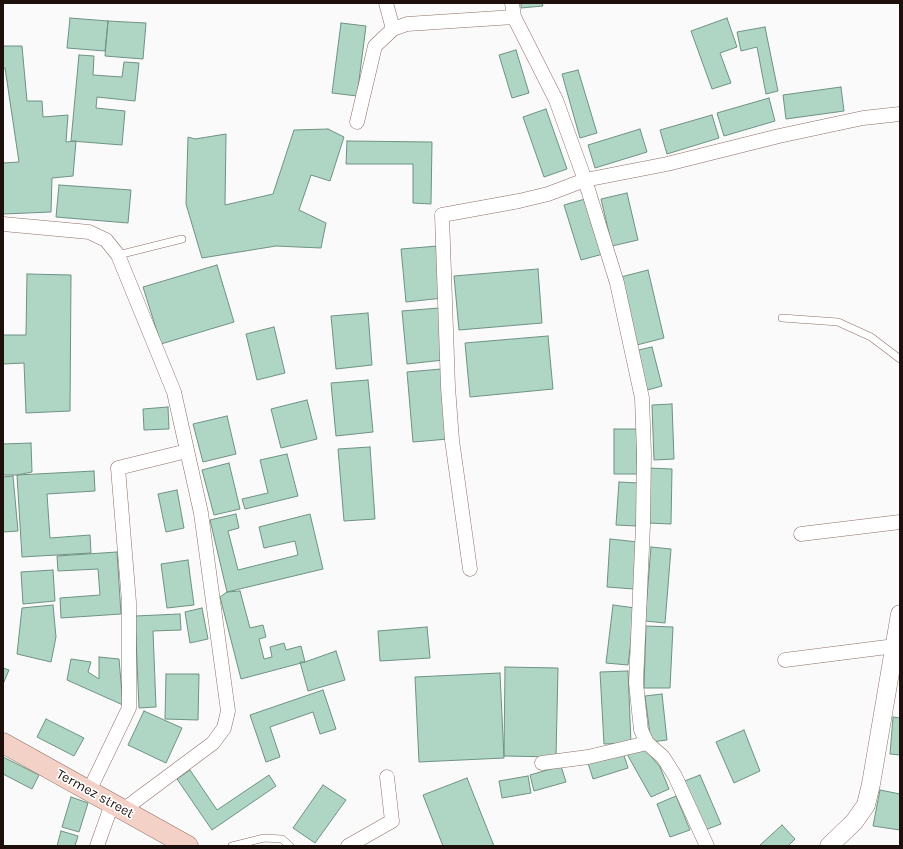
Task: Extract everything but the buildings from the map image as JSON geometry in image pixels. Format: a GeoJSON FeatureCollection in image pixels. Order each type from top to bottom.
{"type":"FeatureCollection","features":[{"type":"Feature","properties":{"kind":"main road","name":"Termez street"},"geometry":{"type":"LineString","coordinates":[[3,743],[188,846]]}},
{"type":"Feature","properties":{"kind":"street"},"geometry":{"type":"LineString","coordinates":[[386,3],[393,29]]}},
{"type":"Feature","properties":{"kind":"street"},"geometry":{"type":"LineString","coordinates":[[357,122],[375,46],[393,29],[407,24],[513,10],[556,100],[585,180],[617,283],[642,398],[644,454],[643,525],[636,683],[641,730],[647,743],[663,757],[675,776],[707,846]]}},
{"type":"Feature","properties":{"kind":"street"},"geometry":{"type":"LineString","coordinates":[[470,569],[452,440],[448,388],[442,215],[519,201],[548,194],[585,180],[667,164],[779,136],[863,118],[900,114]]}},
{"type":"Feature","properties":{"kind":"street"},"geometry":{"type":"LineString","coordinates":[[3,224],[89,232],[106,240],[118,255],[174,392],[201,513],[228,711],[224,728],[213,743],[117,807],[97,846]]}},
{"type":"Feature","properties":{"kind":"street"},"geometry":{"type":"LineString","coordinates":[[89,791],[129,708],[129,602],[118,468],[187,451]]}},
{"type":"Feature","properties":{"kind":"street"},"geometry":{"type":"LineString","coordinates":[[801,534],[900,522]]}},
{"type":"Feature","properties":{"kind":"street"},"geometry":{"type":"LineString","coordinates":[[829,846],[854,822],[866,805],[871,784],[900,614]]}},
{"type":"Feature","properties":{"kind":"street"},"geometry":{"type":"LineString","coordinates":[[785,660],[895,646]]}},
{"type":"Feature","properties":{"kind":"street"},"geometry":{"type":"LineString","coordinates":[[542,763],[588,757],[647,743]]}},
{"type":"Feature","properties":{"kind":"street"},"geometry":{"type":"LineString","coordinates":[[348,846],[392,821],[387,777]]}},
{"type":"Feature","properties":{"kind":"lane"},"geometry":{"type":"LineString","coordinates":[[118,255],[182,239]]}},
{"type":"Feature","properties":{"kind":"lane"},"geometry":{"type":"LineString","coordinates":[[782,318],[838,322],[871,337],[900,359]]}},
{"type":"Feature","properties":{"kind":"lane"},"geometry":{"type":"LineString","coordinates":[[232,846],[264,838],[282,839],[290,846]]}}]}
